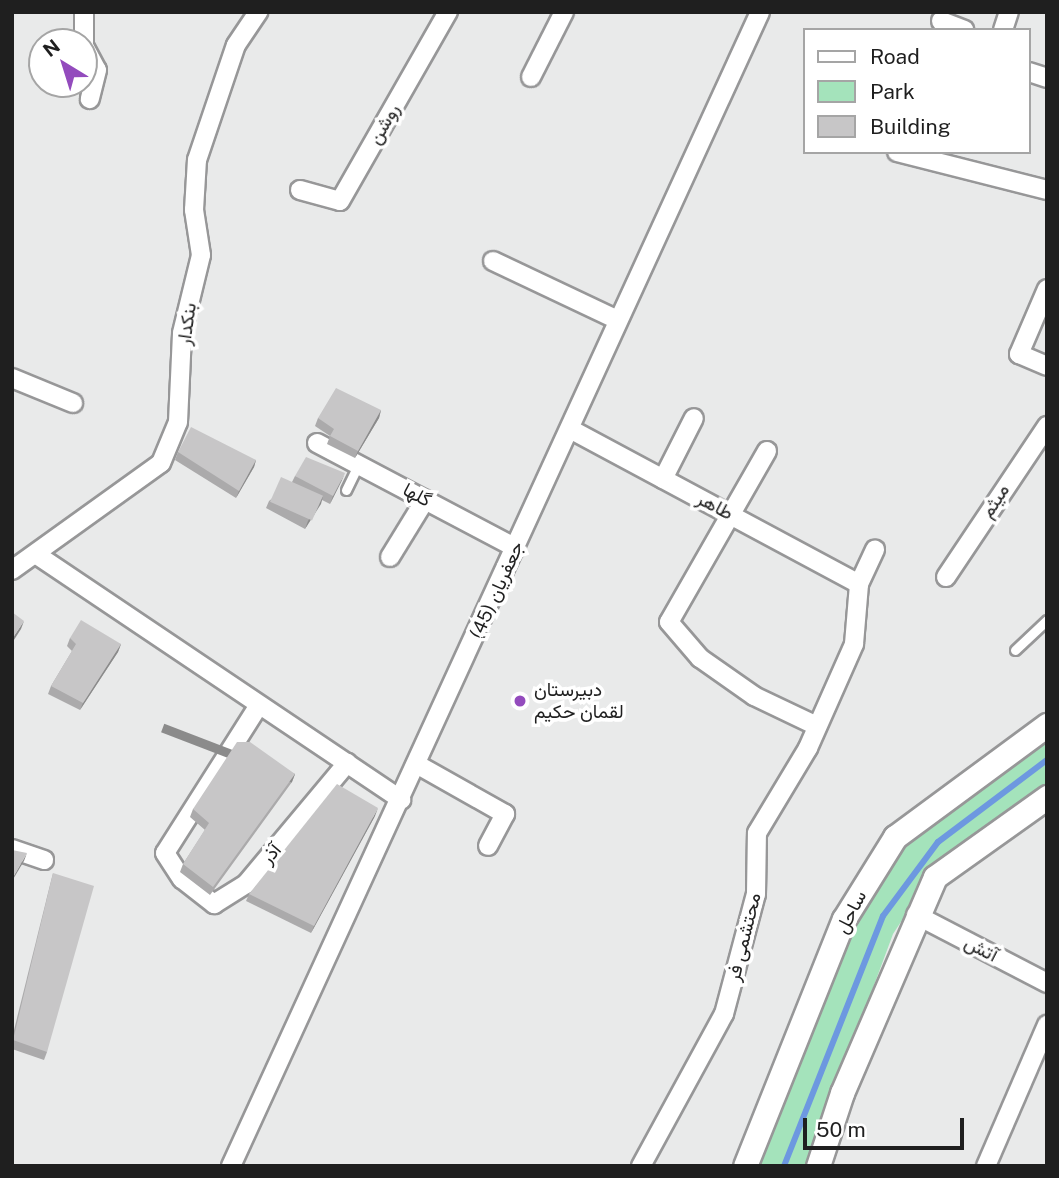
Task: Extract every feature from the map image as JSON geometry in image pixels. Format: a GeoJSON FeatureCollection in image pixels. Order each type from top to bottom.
{"type":"FeatureCollection","features":[{"type":"Feature","properties":{"kind":"street","name":"بنکدار"},"geometry":{"type":"LineString","coordinates":[[12,570],[37,555],[161,463],[178,422],[182,333],[201,254],[194,210],[197,160],[236,46],[258,12]]}},
{"type":"Feature","properties":{"kind":"street","name":"روشن"},"geometry":{"type":"LineString","coordinates":[[300,190],[340,201],[448,12]]}},
{"type":"Feature","properties":{"kind":"street"},"geometry":{"type":"LineString","coordinates":[[531,77],[564,12]]}},
{"type":"Feature","properties":{"kind":"street","name":"جعفریان (45)"},"geometry":{"type":"LineString","coordinates":[[230,1166],[418,765],[758,13]]}},
{"type":"Feature","properties":{"kind":"street"},"geometry":{"type":"LineString","coordinates":[[941,21],[959,28]]}},
{"type":"Feature","properties":{"kind":"street"},"geometry":{"type":"LineString","coordinates":[[905,154],[1047,190]]}},
{"type":"Feature","properties":{"kind":"street"},"geometry":{"type":"LineString","coordinates":[[493,261],[618,320]]}},
{"type":"Feature","properties":{"kind":"street"},"geometry":{"type":"LineString","coordinates":[[1047,289],[1019,354],[1047,366]]}},
{"type":"Feature","properties":{"kind":"street"},"geometry":{"type":"LineString","coordinates":[[12,378],[73,403]]}},
{"type":"Feature","properties":{"kind":"street"},"geometry":{"type":"LineString","coordinates":[[663,479],[694,418]]}},
{"type":"Feature","properties":{"kind":"street","name":"میثم"},"geometry":{"type":"LineString","coordinates":[[946,577],[1047,426]]}},
{"type":"Feature","properties":{"kind":"street","name":"طاهر"},"geometry":{"type":"LineString","coordinates":[[570,429],[859,584]]}},
{"type":"Feature","properties":{"kind":"street","name":"گلها"},"geometry":{"type":"LineString","coordinates":[[317,443],[516,548]]}},
{"type":"Feature","properties":{"kind":"street"},"geometry":{"type":"LineString","coordinates":[[767,451],[669,622],[710,666],[817,726]]}},
{"type":"Feature","properties":{"kind":"street"},"geometry":{"type":"LineString","coordinates":[[390,557],[425,500]]}},
{"type":"Feature","properties":{"kind":"street"},"geometry":{"type":"LineString","coordinates":[[859,584],[875,550]]}},
{"type":"Feature","properties":{"kind":"street"},"geometry":{"type":"LineString","coordinates":[[37,555],[401,800]]}},
{"type":"Feature","properties":{"kind":"street","name":"محتشمی فر"},"geometry":{"type":"LineString","coordinates":[[640,1166],[724,1014],[757,894],[757,833],[817,726],[854,643],[859,584]]}},
{"type":"Feature","properties":{"kind":"street","name":"آذر"},"geometry":{"type":"LineString","coordinates":[[260,705],[164,853],[182,879],[214,904],[246,884],[347,763]]}},
{"type":"Feature","properties":{"kind":"street","name":"ساحل"},"geometry":{"type":"LineString","coordinates":[[745,1166],[844,919],[895,837],[1047,725]]}},
{"type":"Feature","properties":{"kind":"street"},"geometry":{"type":"LineString","coordinates":[[418,765],[505,814],[488,846]]}},
{"type":"Feature","properties":{"kind":"street"},"geometry":{"type":"LineString","coordinates":[[818,1166],[916,915],[935,877],[1047,797]]}},
{"type":"Feature","properties":{"kind":"street"},"geometry":{"type":"LineString","coordinates":[[12,849],[44,860]]}},
{"type":"Feature","properties":{"kind":"street","name":"آتش"},"geometry":{"type":"LineString","coordinates":[[916,915],[1047,983]]}},
{"type":"Feature","properties":{"kind":"street"},"geometry":{"type":"LineString","coordinates":[[986,1166],[1047,1025]]}},
{"type":"Feature","properties":{"kind":"lane"},"geometry":{"type":"LineString","coordinates":[[346,490],[358,465]]}},
{"type":"Feature","properties":{"kind":"lane"},"geometry":{"type":"LineString","coordinates":[[1015,650],[1047,620]]}},
{"type":"Feature","properties":{"kind":"green space"},"geometry":{"type":"Polygon","coordinates":[[[1047,737],[1047,784],[940,862],[893,934],[807,1166],[758,1166],[852,926],[902,844],[1047,737]]]}},
{"type":"Feature","properties":{"kind":"building"},"geometry":{"type":"Polygon","coordinates":[[[336,388],[381,410],[358,451],[330,436],[334,429],[318,418],[336,388]]]}},
{"type":"Feature","properties":{"kind":"building"},"geometry":{"type":"Polygon","coordinates":[[[191,427],[256,460],[239,491],[178,452],[191,427]]]}},
{"type":"Feature","properties":{"kind":"building"},"geometry":{"type":"Polygon","coordinates":[[[306,457],[345,473],[333,496],[295,476],[306,457]]]}},
{"type":"Feature","properties":{"kind":"building"},"geometry":{"type":"Polygon","coordinates":[[[281,477],[323,496],[312,520],[270,502],[281,477]]]}},
{"type":"Feature","properties":{"kind":"building"},"geometry":{"type":"Polygon","coordinates":[[[12,612],[24,621],[12,639],[12,612]]]}},
{"type":"Feature","properties":{"kind":"building"},"geometry":{"type":"Polygon","coordinates":[[[81,620],[121,644],[83,703],[51,686],[76,644],[70,638],[81,620]]]}},
{"type":"Feature","properties":{"kind":"building"},"geometry":{"type":"Polygon","coordinates":[[[237,742],[250,742],[295,774],[213,887],[183,864],[209,823],[193,809],[237,742]]]}},
{"type":"Feature","properties":{"kind":"building"},"geometry":{"type":"Polygon","coordinates":[[[337,784],[378,808],[314,926],[249,894],[337,784]]]}},
{"type":"Feature","properties":{"kind":"building"},"geometry":{"type":"Polygon","coordinates":[[[12,850],[27,853],[12,879],[12,850]]]}},
{"type":"Feature","properties":{"kind":"building"},"geometry":{"type":"Polygon","coordinates":[[[53,873],[94,886],[47,1052],[13,1040],[53,873]]]}},
{"type":"Feature","properties":{"kind":"waterway"},"geometry":{"type":"LineString","coordinates":[[784,1166],[883,916],[938,842],[1047,760]]}},
{"type":"Feature","properties":{"kind":"place","name":"دبیرستان لقمان حکیم"},"geometry":{"type":"Point","coordinates":[520,701]}}]}
